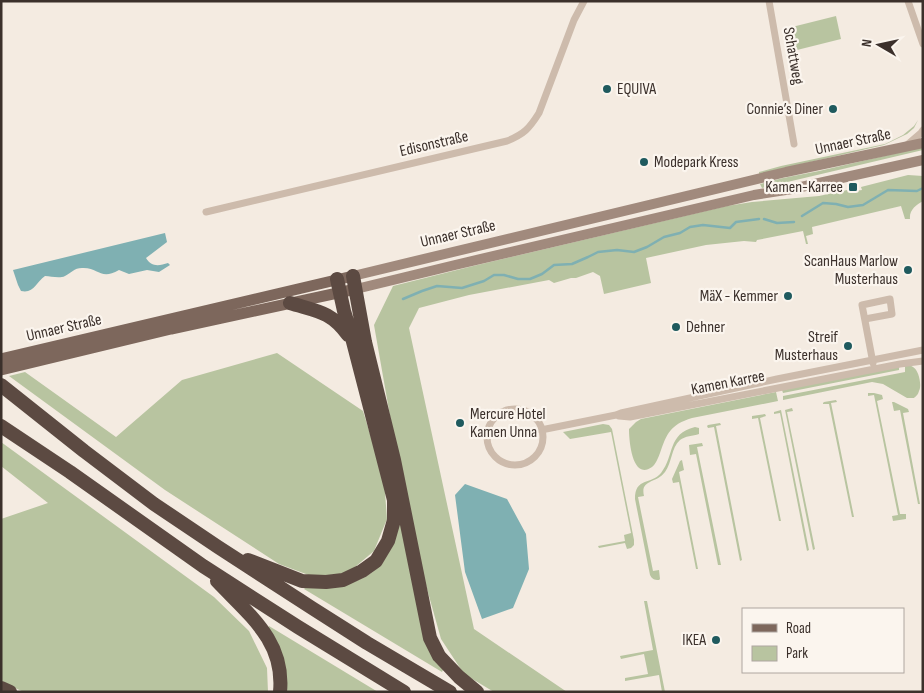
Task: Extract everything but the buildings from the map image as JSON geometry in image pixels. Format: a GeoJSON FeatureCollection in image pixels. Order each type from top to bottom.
{"type":"FeatureCollection","features":[{"type":"Feature","properties":{"kind":"highway"},"geometry":{"type":"LineString","coordinates":[[354,282],[365,342],[394,460],[430,638],[439,656],[476,692]]}},
{"type":"Feature","properties":{"kind":"highway"},"geometry":{"type":"LineString","coordinates":[[218,547],[302,581],[326,582],[343,580],[362,571],[376,560],[388,541],[394,520],[394,500],[338,286]]}},
{"type":"Feature","properties":{"kind":"highway"},"geometry":{"type":"LineString","coordinates":[[290,303],[325,313],[344,329],[353,342]]}},
{"type":"Feature","properties":{"kind":"highway"},"geometry":{"type":"LineString","coordinates":[[1,385],[146,498],[367,643],[450,692]]}},
{"type":"Feature","properties":{"kind":"highway"},"geometry":{"type":"LineString","coordinates":[[1,426],[203,566],[404,692]]}},
{"type":"Feature","properties":{"kind":"highway"},"geometry":{"type":"LineString","coordinates":[[203,566],[270,640],[278,659],[281,680],[280,692]]}},
{"type":"Feature","properties":{"kind":"highway"},"geometry":{"type":"LineString","coordinates":[[1,688],[10,692]]}},
{"type":"Feature","properties":{"kind":"main road","name":"Unnaer Straße"},"geometry":{"type":"LineString","coordinates":[[1,359],[338,286],[779,174],[923,143]]}},
{"type":"Feature","properties":{"kind":"main road","name":"Unnaer Straße"},"geometry":{"type":"LineString","coordinates":[[354,282],[455,265],[754,195],[923,160]]}},
{"type":"Feature","properties":{"kind":"main road"},"geometry":{"type":"LineString","coordinates":[[908,163],[923,167]]}},
{"type":"Feature","properties":{"kind":"main road","name":"Unnaer Straße"},"geometry":{"type":"LineString","coordinates":[[1,370],[290,303],[338,286]]}},
{"type":"Feature","properties":{"kind":"street","name":"Edisonstraße"},"geometry":{"type":"LineString","coordinates":[[206,212],[507,141],[520,136],[531,126],[539,113],[574,20],[584,1]]}},
{"type":"Feature","properties":{"kind":"street","name":"Schattweg"},"geometry":{"type":"LineString","coordinates":[[770,1],[794,144]]}},
{"type":"Feature","properties":{"kind":"street"},"geometry":{"type":"LineString","coordinates":[[908,1],[923,44]]}},
{"type":"Feature","properties":{"kind":"street"},"geometry":{"type":"LineString","coordinates":[[904,147],[923,130]]}},
{"type":"Feature","properties":{"kind":"street"},"geometry":{"type":"LineString","coordinates":[[865,319],[872,360],[876,369]]}},
{"type":"Feature","properties":{"kind":"street","name":"Kamen Karree"},"geometry":{"type":"LineString","coordinates":[[541,430],[767,381],[923,350]]}},
{"type":"Feature","properties":{"kind":"street","name":"Kamen Karree"},"geometry":{"type":"LineString","coordinates":[[616,415],[630,417],[923,361]]}},
{"type":"Feature","properties":{"kind":"street"},"geometry":{"type":"LineString","coordinates":[[519,409],[530,414],[539,423],[541,430],[542,440],[538,452],[528,461],[522,463],[510,464],[504,462],[494,455],[488,444],[488,432],[492,421],[496,416],[507,410],[519,409]]}},
{"type":"Feature","properties":{"kind":"green space"},"geometry":{"type":"Polygon","coordinates":[[[836,16],[841,39],[797,50],[792,27],[836,16]]]}},
{"type":"Feature","properties":{"kind":"green space"},"geometry":{"type":"Polygon","coordinates":[[[918,120],[914,128],[907,134],[884,145],[759,174],[759,172],[781,166],[885,144],[903,135],[918,120]]]}},
{"type":"Feature","properties":{"kind":"green space"},"geometry":{"type":"Polygon","coordinates":[[[923,147],[923,150],[762,188],[760,184],[783,178],[923,147]]]}},
{"type":"Feature","properties":{"kind":"green space"},"geometry":{"type":"Polygon","coordinates":[[[908,175],[923,176],[923,201],[912,210],[910,219],[905,219],[901,206],[812,227],[813,234],[806,236],[808,244],[806,244],[803,231],[757,240],[756,242],[744,241],[706,245],[646,258],[651,283],[604,294],[600,276],[593,272],[554,283],[549,280],[469,295],[419,308],[409,328],[474,629],[567,692],[494,692],[464,674],[441,639],[422,571],[390,416],[374,325],[393,286],[727,206],[819,196],[852,189],[855,191],[862,190],[861,187],[908,175]]]}},
{"type":"Feature","properties":{"kind":"green space"},"geometry":{"type":"Polygon","coordinates":[[[277,353],[363,411],[384,479],[387,519],[374,551],[348,573],[314,577],[279,564],[165,490],[9,376],[25,372],[116,437],[182,380],[277,353]]]}},
{"type":"Feature","properties":{"kind":"green space"},"geometry":{"type":"Polygon","coordinates":[[[905,366],[911,366],[915,369],[919,378],[920,389],[914,398],[907,398],[883,384],[872,382],[783,400],[783,396],[905,372],[905,366]]]}},
{"type":"Feature","properties":{"kind":"green space"},"geometry":{"type":"Polygon","coordinates":[[[899,367],[899,370],[783,393],[782,390],[899,367]]]}},
{"type":"Feature","properties":{"kind":"green space"},"geometry":{"type":"Polygon","coordinates":[[[776,392],[778,401],[692,418],[679,424],[667,435],[658,459],[652,467],[645,470],[640,469],[636,464],[631,450],[629,429],[641,419],[776,392]]]}},
{"type":"Feature","properties":{"kind":"green space"},"geometry":{"type":"Polygon","coordinates":[[[868,393],[882,395],[883,399],[877,401],[900,514],[906,514],[906,519],[893,521],[892,516],[898,515],[874,395],[868,396],[868,393]]]}},
{"type":"Feature","properties":{"kind":"green space"},"geometry":{"type":"Polygon","coordinates":[[[836,400],[837,402],[831,403],[854,517],[852,517],[829,404],[823,404],[824,402],[836,400]]]}},
{"type":"Feature","properties":{"kind":"green space"},"geometry":{"type":"Polygon","coordinates":[[[892,402],[908,409],[909,412],[903,413],[920,504],[918,504],[900,410],[894,411],[892,402]]]}},
{"type":"Feature","properties":{"kind":"green space"},"geometry":{"type":"Polygon","coordinates":[[[792,408],[793,411],[787,412],[815,549],[813,550],[785,410],[792,408]]]}},
{"type":"Feature","properties":{"kind":"green space"},"geometry":{"type":"Polygon","coordinates":[[[781,410],[809,550],[807,551],[780,413],[774,414],[774,412],[781,410]]]}},
{"type":"Feature","properties":{"kind":"green space"},"geometry":{"type":"Polygon","coordinates":[[[765,414],[766,416],[760,418],[781,521],[779,521],[758,418],[752,419],[752,416],[765,414]]]}},
{"type":"Feature","properties":{"kind":"green space"},"geometry":{"type":"Polygon","coordinates":[[[720,423],[721,425],[716,426],[742,560],[740,561],[714,427],[708,428],[707,426],[720,423]]]}},
{"type":"Feature","properties":{"kind":"green space"},"geometry":{"type":"Polygon","coordinates":[[[603,424],[609,425],[612,429],[634,540],[634,545],[627,549],[625,543],[599,548],[598,546],[625,541],[624,535],[631,533],[611,432],[570,439],[563,432],[603,424]]]}},
{"type":"Feature","properties":{"kind":"green space"},"geometry":{"type":"Polygon","coordinates":[[[695,427],[699,428],[699,434],[687,437],[677,443],[665,472],[647,484],[643,491],[644,496],[638,497],[653,571],[659,570],[660,579],[654,579],[650,575],[635,499],[636,492],[641,484],[657,477],[661,473],[676,440],[686,430],[695,427]]]}},
{"type":"Feature","properties":{"kind":"green space"},"geometry":{"type":"Polygon","coordinates":[[[1,442],[214,597],[249,631],[267,668],[268,692],[24,692],[1,682],[1,519],[48,503],[1,466],[1,442]]]}},
{"type":"Feature","properties":{"kind":"green space"},"geometry":{"type":"Polygon","coordinates":[[[702,443],[703,446],[697,447],[721,565],[718,565],[696,454],[690,455],[689,445],[702,443]]]}},
{"type":"Feature","properties":{"kind":"green space"},"geometry":{"type":"Polygon","coordinates":[[[682,460],[684,470],[679,472],[698,569],[696,569],[679,482],[673,483],[672,479],[682,460]]]}},
{"type":"Feature","properties":{"kind":"green space"},"geometry":{"type":"Polygon","coordinates":[[[399,523],[403,523],[444,668],[442,672],[304,589],[306,587],[349,583],[368,575],[386,557],[399,523]]]}},
{"type":"Feature","properties":{"kind":"green space"},"geometry":{"type":"Polygon","coordinates":[[[644,601],[647,601],[665,692],[662,692],[659,675],[625,681],[625,678],[648,674],[644,654],[621,659],[620,656],[653,650],[644,601]]]}},
{"type":"Feature","properties":{"kind":"green space"},"geometry":{"type":"Polygon","coordinates":[[[269,626],[378,692],[283,692],[267,630],[269,626]]]}},
{"type":"Feature","properties":{"kind":"water"},"geometry":{"type":"Polygon","coordinates":[[[165,233],[167,242],[146,258],[153,264],[168,263],[170,265],[159,272],[147,270],[129,274],[119,270],[103,274],[88,268],[79,268],[63,277],[45,276],[29,291],[21,291],[13,270],[165,233]]]}},
{"type":"Feature","properties":{"kind":"water"},"geometry":{"type":"Polygon","coordinates":[[[465,484],[507,499],[526,534],[529,569],[513,608],[482,619],[465,572],[455,495],[465,484]]]}},
{"type":"Feature","properties":{"kind":"waterway"},"geometry":{"type":"LineString","coordinates":[[802,216],[823,203],[848,207],[863,205],[888,190],[917,191],[923,188]]}},
{"type":"Feature","properties":{"kind":"waterway"},"geometry":{"type":"LineString","coordinates":[[403,299],[437,286],[462,288],[484,281],[494,275],[530,279],[542,274],[554,265],[572,264],[598,252],[617,250],[634,252],[690,227],[703,225],[730,228],[736,222],[759,219]]}},
{"type":"Feature","properties":{"kind":"waterway"},"geometry":{"type":"LineString","coordinates":[[764,219],[777,223],[794,222]]}},
{"type":"Feature","properties":{"kind":"place","name":"EQUIVA"},"geometry":{"type":"Point","coordinates":[607,89]}},
{"type":"Feature","properties":{"kind":"place","name":"Connie’s Diner"},"geometry":{"type":"Point","coordinates":[833,109]}},
{"type":"Feature","properties":{"kind":"place","name":"Modepark Kress"},"geometry":{"type":"Point","coordinates":[644,162]}},
{"type":"Feature","properties":{"kind":"place","name":"Kamen-Karree"},"geometry":{"type":"Point","coordinates":[853,187]}},
{"type":"Feature","properties":{"kind":"place","name":"ScanHaus Marlow Musterhaus"},"geometry":{"type":"Point","coordinates":[908,270]}},
{"type":"Feature","properties":{"kind":"place","name":"MäX - Kemmer"},"geometry":{"type":"Point","coordinates":[788,296]}},
{"type":"Feature","properties":{"kind":"place","name":"Dehner"},"geometry":{"type":"Point","coordinates":[676,327]}},
{"type":"Feature","properties":{"kind":"place","name":"Streif Musterhaus"},"geometry":{"type":"Point","coordinates":[848,346]}},
{"type":"Feature","properties":{"kind":"place","name":"Mercure Hotel Kamen Unna"},"geometry":{"type":"Point","coordinates":[460,423]}},
{"type":"Feature","properties":{"kind":"place","name":"IKEA"},"geometry":{"type":"Point","coordinates":[716,640]}}]}
